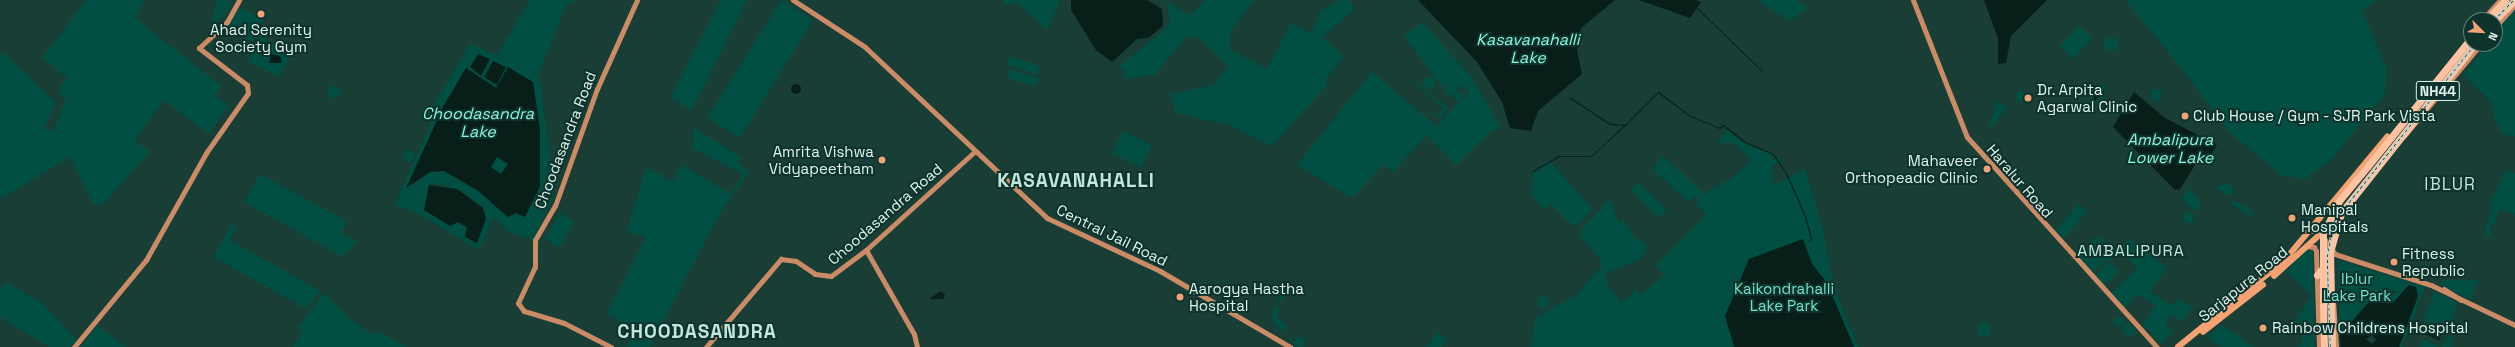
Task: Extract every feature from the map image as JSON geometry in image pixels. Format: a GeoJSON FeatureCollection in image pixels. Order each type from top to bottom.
{"type":"FeatureCollection","features":[{"type":"Feature","properties":{"kind":"highway"},"geometry":{"type":"LineString","coordinates":[[2494,12],[2505,0]]}},
{"type":"Feature","properties":{"kind":"highway"},"geometry":{"type":"LineString","coordinates":[[2503,12],[2514,0]]}},
{"type":"Feature","properties":{"kind":"highway","name":"NH44"},"geometry":{"type":"LineString","coordinates":[[2324,347],[2322,305],[2323,234],[2336,206],[2463,48]]}},
{"type":"Feature","properties":{"kind":"highway","name":"NH44"},"geometry":{"type":"LineString","coordinates":[[2332,347],[2330,252],[2339,217],[2469,52]]}},
{"type":"Feature","properties":{"kind":"highway"},"geometry":{"type":"LineString","coordinates":[[2317,275],[2323,269],[2331,276]]}},
{"type":"Feature","properties":{"kind":"main road","name":"Sarjapura Road"},"geometry":{"type":"LineString","coordinates":[[2178,347],[2265,278],[2309,233],[2408,115]]}},
{"type":"Feature","properties":{"kind":"main road"},"geometry":{"type":"LineString","coordinates":[[2324,214],[2331,219],[2339,217]]}},
{"type":"Feature","properties":{"kind":"main road","name":"Sarjapura Road"},"geometry":{"type":"LineString","coordinates":[[2183,347],[2322,235],[2331,219]]}},
{"type":"Feature","properties":{"kind":"main road"},"geometry":{"type":"LineString","coordinates":[[2309,233],[2312,237],[2309,244]]}},
{"type":"Feature","properties":{"kind":"street"},"geometry":{"type":"LineString","coordinates":[[74,347],[146,260],[206,153],[248,93],[247,85],[199,48],[227,22],[239,0]]}},
{"type":"Feature","properties":{"kind":"street","name":"Choodasandra Road"},"geometry":{"type":"LineString","coordinates":[[610,347],[564,323],[524,311],[518,303],[535,267],[535,240],[555,206],[596,89],[637,0]]}},
{"type":"Feature","properties":{"kind":"street","name":"Central Jail Road"},"geometry":{"type":"LineString","coordinates":[[793,0],[865,48],[975,151],[1054,222],[1160,271],[1290,347]]}},
{"type":"Feature","properties":{"kind":"street","name":"Haralur Road"},"geometry":{"type":"LineString","coordinates":[[1913,0],[1967,137],[2047,230],[2146,333],[2157,347]]}},
{"type":"Feature","properties":{"kind":"street"},"geometry":{"type":"LineString","coordinates":[[2489,12],[2500,0]]}},
{"type":"Feature","properties":{"kind":"street"},"geometry":{"type":"LineString","coordinates":[[2503,18],[2515,5]]}},
{"type":"Feature","properties":{"kind":"street","name":"Sarjapura Road"},"geometry":{"type":"LineString","coordinates":[[2408,115],[2417,101],[2463,43]]}},
{"type":"Feature","properties":{"kind":"street"},"geometry":{"type":"LineString","coordinates":[[2400,139],[2411,132],[2475,52]]}},
{"type":"Feature","properties":{"kind":"street","name":"Choodasandra Road"},"geometry":{"type":"LineString","coordinates":[[706,347],[781,259],[796,261],[824,277],[831,276],[866,250],[975,151]]}},
{"type":"Feature","properties":{"kind":"street"},"geometry":{"type":"LineString","coordinates":[[2309,233],[2318,230],[2330,252],[2433,286],[2515,325]]}},
{"type":"Feature","properties":{"kind":"street"},"geometry":{"type":"LineString","coordinates":[[2309,244],[2316,249],[2319,347]]}},
{"type":"Feature","properties":{"kind":"street"},"geometry":{"type":"LineString","coordinates":[[866,250],[914,334],[917,347]]}},
{"type":"Feature","properties":{"kind":"street"},"geometry":{"type":"LineString","coordinates":[[2332,291],[2336,347]]}},
{"type":"Feature","properties":{"kind":"street"},"geometry":{"type":"LineString","coordinates":[[2146,333],[2161,347]]}},
{"type":"Feature","properties":{"kind":"green space"},"geometry":{"type":"Polygon","coordinates":[[[86,0],[144,0],[135,18],[221,86],[215,96],[229,105],[209,134],[164,100],[135,140],[150,152],[102,205],[94,205],[70,157],[0,199],[0,55],[3,52],[56,103],[44,129],[53,131],[66,100],[58,91],[67,78],[42,58],[86,0]]]}},
{"type":"Feature","properties":{"kind":"green space"},"geometry":{"type":"Polygon","coordinates":[[[217,0],[227,0],[232,6],[210,30],[217,0]]]}},
{"type":"Feature","properties":{"kind":"green space"},"geometry":{"type":"Polygon","coordinates":[[[530,0],[577,0],[567,4],[539,72],[555,195],[533,240],[509,232],[493,217],[479,250],[418,214],[395,205],[432,121],[428,114],[470,44],[497,55],[530,0]],[[508,67],[496,88],[467,68],[412,186],[430,172],[444,171],[477,190],[508,217],[516,213],[524,216],[540,168],[540,130],[533,82],[508,67]],[[440,184],[429,185],[424,210],[467,227],[465,237],[476,244],[486,217],[483,208],[461,191],[440,184]]]}},
{"type":"Feature","properties":{"kind":"green space"},"geometry":{"type":"Polygon","coordinates":[[[721,0],[747,0],[692,110],[670,98],[721,0]]]}},
{"type":"Feature","properties":{"kind":"green space"},"geometry":{"type":"Polygon","coordinates":[[[781,0],[813,20],[740,138],[707,118],[781,0]]]}},
{"type":"Feature","properties":{"kind":"green space"},"geometry":{"type":"Polygon","coordinates":[[[1004,0],[1060,0],[1048,30],[1018,4],[1002,4],[1004,0]]]}},
{"type":"Feature","properties":{"kind":"green space"},"geometry":{"type":"Polygon","coordinates":[[[1166,0],[1189,15],[1206,0],[1255,0],[1231,30],[1229,49],[1267,69],[1291,23],[1311,33],[1320,12],[1339,0],[1349,0],[1355,9],[1323,37],[1344,57],[1325,80],[1328,84],[1272,146],[1229,125],[1176,113],[1170,94],[1213,85],[1228,66],[1198,37],[1186,37],[1155,75],[1122,79],[1126,71],[1118,67],[1170,25],[1166,0]]]}},
{"type":"Feature","properties":{"kind":"green space"},"geometry":{"type":"Polygon","coordinates":[[[1757,0],[1797,0],[1808,8],[1790,21],[1757,0]]]}},
{"type":"Feature","properties":{"kind":"green space"},"geometry":{"type":"Polygon","coordinates":[[[2125,0],[2377,0],[2362,11],[2387,69],[2385,94],[2330,161],[2305,179],[2282,176],[2228,131],[2179,65],[2125,0]]]}},
{"type":"Feature","properties":{"kind":"green space"},"geometry":{"type":"Polygon","coordinates":[[[240,8],[263,19],[252,42],[226,27],[240,8]]]}},
{"type":"Feature","properties":{"kind":"green space"},"geometry":{"type":"Polygon","coordinates":[[[2515,9],[2515,136],[2513,137],[2502,133],[2494,119],[2492,103],[2463,75],[2482,52],[2503,52],[2503,23],[2515,9]]]}},
{"type":"Feature","properties":{"kind":"green space"},"geometry":{"type":"Polygon","coordinates":[[[1422,22],[1473,79],[1501,129],[1493,130],[1456,165],[1427,135],[1393,172],[1384,164],[1352,198],[1297,165],[1372,72],[1437,126],[1468,92],[1461,85],[1450,97],[1404,36],[1422,22]]]}},
{"type":"Feature","properties":{"kind":"green space"},"geometry":{"type":"Polygon","coordinates":[[[2079,26],[2092,38],[2073,59],[2060,46],[2079,26]]]}},
{"type":"Feature","properties":{"kind":"green space"},"geometry":{"type":"Polygon","coordinates":[[[260,36],[292,52],[279,77],[247,61],[260,36]]]}},
{"type":"Feature","properties":{"kind":"green space"},"geometry":{"type":"Polygon","coordinates":[[[2108,37],[2114,37],[2118,41],[2118,47],[2114,51],[2108,51],[2104,47],[2104,41],[2108,37]]]}},
{"type":"Feature","properties":{"kind":"green space"},"geometry":{"type":"Polygon","coordinates":[[[1009,56],[1040,66],[1038,75],[1006,65],[1009,56]]]}},
{"type":"Feature","properties":{"kind":"green space"},"geometry":{"type":"Polygon","coordinates":[[[1390,62],[1448,108],[1440,118],[1424,109],[1437,115],[1443,108],[1390,62]]]}},
{"type":"Feature","properties":{"kind":"green space"},"geometry":{"type":"Polygon","coordinates":[[[1010,69],[1038,78],[1036,86],[1007,78],[1010,69]]]}},
{"type":"Feature","properties":{"kind":"green space"},"geometry":{"type":"Polygon","coordinates":[[[1431,77],[1434,78],[1434,88],[1427,89],[1424,88],[1423,81],[1424,78],[1431,77]]]}},
{"type":"Feature","properties":{"kind":"green space"},"geometry":{"type":"Polygon","coordinates":[[[2103,83],[2108,88],[2104,93],[2106,96],[2092,110],[2089,99],[2103,83]]]}},
{"type":"Feature","properties":{"kind":"green space"},"geometry":{"type":"Polygon","coordinates":[[[332,86],[336,86],[340,92],[336,98],[332,98],[328,94],[328,90],[332,86]]]}},
{"type":"Feature","properties":{"kind":"green space"},"geometry":{"type":"Polygon","coordinates":[[[2158,89],[2161,90],[2161,100],[2154,101],[2151,100],[2150,93],[2151,90],[2158,89]]]}},
{"type":"Feature","properties":{"kind":"green space"},"geometry":{"type":"Polygon","coordinates":[[[1458,91],[1463,96],[1458,101],[1453,96],[1458,91]]]}},
{"type":"Feature","properties":{"kind":"green space"},"geometry":{"type":"Polygon","coordinates":[[[2018,92],[2022,92],[2024,93],[2024,101],[2018,102],[2015,99],[2015,95],[2018,92]]]}},
{"type":"Feature","properties":{"kind":"green space"},"geometry":{"type":"Polygon","coordinates":[[[1997,101],[2007,108],[1988,131],[1997,101]]]}},
{"type":"Feature","properties":{"kind":"green space"},"geometry":{"type":"Polygon","coordinates":[[[694,128],[741,157],[738,163],[749,172],[720,213],[650,347],[627,347],[634,328],[607,314],[646,237],[627,232],[646,167],[672,181],[682,165],[731,194],[743,174],[692,148],[694,128]]]}},
{"type":"Feature","properties":{"kind":"green space"},"geometry":{"type":"Polygon","coordinates":[[[1727,130],[1744,143],[1771,154],[1771,161],[1779,157],[1781,161],[1771,167],[1774,186],[1805,168],[1823,230],[1834,289],[1859,347],[1531,347],[1535,318],[1576,295],[1601,267],[1600,259],[1580,236],[1583,227],[1610,199],[1619,223],[1623,219],[1633,236],[1647,246],[1641,259],[1605,274],[1610,291],[1616,293],[1620,304],[1637,289],[1640,295],[1665,275],[1655,266],[1706,215],[1696,203],[1699,199],[1696,196],[1689,202],[1652,169],[1663,156],[1704,193],[1732,178],[1752,159],[1733,143],[1717,143],[1727,130]]]}},
{"type":"Feature","properties":{"kind":"green space"},"geometry":{"type":"Polygon","coordinates":[[[1123,131],[1152,145],[1141,167],[1112,153],[1123,131]]]}},
{"type":"Feature","properties":{"kind":"green space"},"geometry":{"type":"Polygon","coordinates":[[[409,150],[413,152],[415,156],[413,160],[409,162],[405,160],[403,156],[405,152],[409,150]]]}},
{"type":"Feature","properties":{"kind":"green space"},"geometry":{"type":"Polygon","coordinates":[[[499,157],[505,160],[508,166],[505,172],[499,175],[493,172],[490,166],[493,160],[499,157]]]}},
{"type":"Feature","properties":{"kind":"green space"},"geometry":{"type":"Polygon","coordinates":[[[1549,161],[1593,209],[1579,224],[1571,225],[1550,203],[1544,209],[1531,195],[1533,173],[1549,161]]]}},
{"type":"Feature","properties":{"kind":"green space"},"geometry":{"type":"Polygon","coordinates":[[[2505,171],[2515,173],[2515,215],[2499,209],[2495,224],[2491,224],[2491,236],[2484,236],[2493,207],[2489,205],[2505,171]]]}},
{"type":"Feature","properties":{"kind":"green space"},"geometry":{"type":"Polygon","coordinates":[[[260,174],[347,221],[341,233],[357,241],[343,257],[244,202],[260,174]]]}},
{"type":"Feature","properties":{"kind":"green space"},"geometry":{"type":"Polygon","coordinates":[[[1638,182],[1667,210],[1659,218],[1630,190],[1638,182]]]}},
{"type":"Feature","properties":{"kind":"green space"},"geometry":{"type":"Polygon","coordinates":[[[2227,183],[2234,188],[2233,195],[2224,194],[2216,187],[2227,183]]]}},
{"type":"Feature","properties":{"kind":"green space"},"geometry":{"type":"Polygon","coordinates":[[[2189,189],[2194,192],[2191,196],[2194,194],[2201,205],[2196,211],[2181,199],[2189,189]]]}},
{"type":"Feature","properties":{"kind":"green space"},"geometry":{"type":"Polygon","coordinates":[[[2233,200],[2248,208],[2255,219],[2232,205],[2233,200]]]}},
{"type":"Feature","properties":{"kind":"green space"},"geometry":{"type":"Polygon","coordinates":[[[2079,204],[2087,211],[2061,242],[2053,233],[2079,204]]]}},
{"type":"Feature","properties":{"kind":"green space"},"geometry":{"type":"Polygon","coordinates":[[[2188,211],[2192,213],[2194,217],[2192,221],[2188,223],[2184,221],[2182,217],[2184,213],[2188,211]]]}},
{"type":"Feature","properties":{"kind":"green space"},"geometry":{"type":"Polygon","coordinates":[[[560,213],[575,222],[559,247],[545,239],[560,213]]]}},
{"type":"Feature","properties":{"kind":"green space"},"geometry":{"type":"Polygon","coordinates":[[[231,224],[237,227],[230,240],[320,291],[306,309],[214,257],[231,224]]]}},
{"type":"Feature","properties":{"kind":"green space"},"geometry":{"type":"Polygon","coordinates":[[[2096,236],[2119,250],[2128,238],[2167,267],[2150,292],[2173,306],[2178,298],[2192,308],[2182,321],[2171,315],[2165,326],[2172,332],[2161,344],[2143,325],[2155,305],[2137,294],[2125,308],[2110,294],[2137,269],[2120,250],[2110,261],[2118,272],[2104,287],[2094,277],[2109,261],[2107,259],[2091,274],[2077,258],[2096,236]]]}},
{"type":"Feature","properties":{"kind":"green space"},"geometry":{"type":"Polygon","coordinates":[[[2306,250],[2313,250],[2315,347],[2299,347],[2304,333],[2293,324],[2312,295],[2285,271],[2306,250]]]}},
{"type":"Feature","properties":{"kind":"green space","name":"Iblur Lake Park"},"geometry":{"type":"Polygon","coordinates":[[[2338,260],[2425,287],[2402,347],[2399,347],[2418,296],[2409,285],[2393,303],[2352,323],[2340,335],[2339,347],[2338,260]]]}},
{"type":"Feature","properties":{"kind":"green space"},"geometry":{"type":"Polygon","coordinates":[[[2442,280],[2479,280],[2470,300],[2439,284],[2442,280]]]}},
{"type":"Feature","properties":{"kind":"green space"},"geometry":{"type":"Polygon","coordinates":[[[6,282],[43,304],[77,340],[71,347],[49,347],[0,317],[0,290],[6,282]]]}},
{"type":"Feature","properties":{"kind":"green space"},"geometry":{"type":"Polygon","coordinates":[[[1286,286],[1289,288],[1280,302],[1277,299],[1286,286]]]}},
{"type":"Feature","properties":{"kind":"green space"},"geometry":{"type":"Polygon","coordinates":[[[2434,291],[2457,303],[2447,333],[2423,321],[2434,291]]]}},
{"type":"Feature","properties":{"kind":"green space"},"geometry":{"type":"Polygon","coordinates":[[[324,293],[348,317],[372,334],[381,332],[406,347],[293,347],[302,332],[298,327],[324,293]]]}},
{"type":"Feature","properties":{"kind":"green space"},"geometry":{"type":"Polygon","coordinates":[[[1543,296],[1547,298],[1549,302],[1547,306],[1543,308],[1539,306],[1537,302],[1539,298],[1543,296]]]}},
{"type":"Feature","properties":{"kind":"green space"},"geometry":{"type":"Polygon","coordinates":[[[1276,305],[1280,311],[1277,318],[1287,325],[1283,332],[1271,320],[1276,305]]]}},
{"type":"Feature","properties":{"kind":"green space"},"geometry":{"type":"Polygon","coordinates":[[[2117,317],[2121,317],[2123,318],[2123,326],[2117,327],[2114,324],[2114,320],[2117,317]]]}},
{"type":"Feature","properties":{"kind":"green space"},"geometry":{"type":"Polygon","coordinates":[[[1984,323],[1989,325],[1991,330],[1989,335],[1984,337],[1979,335],[1977,330],[1979,325],[1984,323]]]}},
{"type":"Feature","properties":{"kind":"green space"},"geometry":{"type":"Polygon","coordinates":[[[2127,324],[2131,324],[2135,330],[2131,336],[2127,336],[2123,332],[2123,328],[2127,324]]]}},
{"type":"Feature","properties":{"kind":"green space"},"geometry":{"type":"Polygon","coordinates":[[[96,325],[126,347],[81,347],[96,325]]]}},
{"type":"Feature","properties":{"kind":"green space"},"geometry":{"type":"Polygon","coordinates":[[[2222,325],[2253,347],[2221,347],[2207,336],[2222,325]]]}},
{"type":"Feature","properties":{"kind":"green space"},"geometry":{"type":"Polygon","coordinates":[[[1438,332],[1447,339],[1442,347],[1426,347],[1438,332]]]}},
{"type":"Feature","properties":{"kind":"green space"},"geometry":{"type":"Polygon","coordinates":[[[2448,336],[2454,339],[2451,347],[2442,347],[2448,336]]]}},
{"type":"Feature","properties":{"kind":"green space"},"geometry":{"type":"Polygon","coordinates":[[[1297,337],[1301,337],[1303,338],[1303,346],[1297,347],[1294,344],[1294,340],[1297,337]]]}},
{"type":"Feature","properties":{"kind":"green space"},"geometry":{"type":"Polygon","coordinates":[[[2422,339],[2438,346],[2420,347],[2422,339]]]}},
{"type":"Feature","properties":{"kind":"water"},"geometry":{"type":"Polygon","coordinates":[[[1071,0],[1147,0],[1162,9],[1163,26],[1148,38],[1137,39],[1112,62],[1096,50],[1071,10],[1071,0]]]}},
{"type":"Feature","properties":{"kind":"water","name":"Kasavanahalli Lake"},"geometry":{"type":"Polygon","coordinates":[[[1418,0],[1615,0],[1581,28],[1577,51],[1582,74],[1538,111],[1531,131],[1510,128],[1502,102],[1477,62],[1418,0]]]}},
{"type":"Feature","properties":{"kind":"water"},"geometry":{"type":"Polygon","coordinates":[[[1639,0],[1695,0],[1701,2],[1690,18],[1639,0]]]}},
{"type":"Feature","properties":{"kind":"water"},"geometry":{"type":"Polygon","coordinates":[[[1984,0],[2047,0],[2011,36],[2006,63],[1998,64],[1998,38],[1984,0]]]}},
{"type":"Feature","properties":{"kind":"water"},"geometry":{"type":"Polygon","coordinates":[[[271,54],[280,56],[282,63],[269,63],[271,54]]]}},
{"type":"Feature","properties":{"kind":"water","name":"Choodasandra Lake"},"geometry":{"type":"Polygon","coordinates":[[[478,54],[490,59],[481,76],[470,67],[478,54]]]}},
{"type":"Feature","properties":{"kind":"water","name":"Choodasandra Lake"},"geometry":{"type":"Polygon","coordinates":[[[493,61],[506,67],[497,85],[484,77],[493,61]]]}},
{"type":"Feature","properties":{"kind":"water","name":"Choodasandra Lake"},"geometry":{"type":"Polygon","coordinates":[[[508,67],[533,82],[540,130],[540,186],[525,217],[516,213],[508,217],[477,190],[444,171],[430,172],[406,188],[443,107],[466,68],[496,88],[508,67]],[[497,157],[491,167],[501,174],[508,164],[497,157]]]}},
{"type":"Feature","properties":{"kind":"water"},"geometry":{"type":"Polygon","coordinates":[[[796,84],[801,89],[796,94],[791,89],[796,84]]]}},
{"type":"Feature","properties":{"kind":"water"},"geometry":{"type":"Polygon","coordinates":[[[2099,89],[2105,91],[2095,101],[2093,97],[2099,89]]]}},
{"type":"Feature","properties":{"kind":"water","name":"Ambalipura Lower Lake"},"geometry":{"type":"Polygon","coordinates":[[[2134,92],[2165,118],[2217,145],[2211,154],[2200,157],[2180,189],[2175,190],[2113,127],[2134,92]]]}},
{"type":"Feature","properties":{"kind":"water","name":"Choodasandra Lake"},"geometry":{"type":"Polygon","coordinates":[[[429,185],[457,189],[483,208],[486,219],[477,243],[465,237],[467,227],[458,222],[450,226],[424,210],[429,185]]]}},
{"type":"Feature","properties":{"kind":"water","name":"Kaikondrahalli Lake Park"},"geometry":{"type":"Polygon","coordinates":[[[1803,239],[1812,264],[1827,283],[1854,347],[1734,347],[1725,316],[1749,259],[1803,239]]]}},
{"type":"Feature","properties":{"kind":"water"},"geometry":{"type":"Polygon","coordinates":[[[2409,285],[2416,287],[2418,296],[2399,347],[2341,347],[2340,335],[2369,302],[2393,303],[2409,285]],[[2372,335],[2366,339],[2372,344],[2376,340],[2372,335]]]}},
{"type":"Feature","properties":{"kind":"water"},"geometry":{"type":"Polygon","coordinates":[[[941,291],[945,295],[943,299],[929,299],[941,291]]]}},
{"type":"Feature","properties":{"kind":"water"},"geometry":{"type":"Polygon","coordinates":[[[2424,326],[2442,334],[2439,340],[2425,334],[2424,326]]]}},
{"type":"Feature","properties":{"kind":"waterway"},"geometry":{"type":"LineString","coordinates":[[1697,8],[1762,71]]}},
{"type":"Feature","properties":{"kind":"waterway"},"geometry":{"type":"LineString","coordinates":[[1569,97],[1610,124],[1625,125],[1658,92],[1690,116],[1719,128],[1723,125],[1745,142],[1773,154],[1786,173],[1805,216],[1811,238],[1809,241]]}},
{"type":"Feature","properties":{"kind":"waterway"},"geometry":{"type":"LineString","coordinates":[[1533,171],[1559,156],[1591,156],[1625,125]]}},
{"type":"Feature","properties":{"kind":"railway"},"geometry":{"type":"LineString","coordinates":[[2502,12],[2513,0]]}},
{"type":"Feature","properties":{"kind":"railway"},"geometry":{"type":"LineString","coordinates":[[2330,347],[2327,257],[2334,221],[2469,52]]}},
{"type":"Feature","properties":{"kind":"place","name":"Ahad Serenity Society Gym"},"geometry":{"type":"Point","coordinates":[261,14]}},
{"type":"Feature","properties":{"kind":"place","name":"Dr. Arpita Agarwal Clinic"},"geometry":{"type":"Point","coordinates":[2028,98]}},
{"type":"Feature","properties":{"kind":"place","name":"Club House / Gym - SJR Park Vista"},"geometry":{"type":"Point","coordinates":[2185,116]}},
{"type":"Feature","properties":{"kind":"place","name":"Amrita Vishwa Vidyapeetham"},"geometry":{"type":"Point","coordinates":[882,160]}},
{"type":"Feature","properties":{"kind":"place","name":"Mahaveer Orthopeadic Clinic"},"geometry":{"type":"Point","coordinates":[1987,169]}},
{"type":"Feature","properties":{"kind":"place","name":"Manipal Hospitals"},"geometry":{"type":"Point","coordinates":[2292,218]}},
{"type":"Feature","properties":{"kind":"place","name":"Fitness Republic"},"geometry":{"type":"Point","coordinates":[2394,262]}},
{"type":"Feature","properties":{"kind":"place","name":"Aarogya Hastha Hospital"},"geometry":{"type":"Point","coordinates":[1180,297]}},
{"type":"Feature","properties":{"kind":"place","name":"Rainbow Childrens Hospital"},"geometry":{"type":"Point","coordinates":[2263,328]}},
{"type":"Feature","properties":{"kind":"district","name":"KASAVANAHALLI"},"geometry":{"type":"Point","coordinates":[1076,181]}},
{"type":"Feature","properties":{"kind":"district","name":"IBLUR"},"geometry":{"type":"Point","coordinates":[2450,185]}},
{"type":"Feature","properties":{"kind":"district","name":"AMBALIPURA"},"geometry":{"type":"Point","coordinates":[2131,251]}},
{"type":"Feature","properties":{"kind":"district","name":"CHOODASANDRA"},"geometry":{"type":"Point","coordinates":[697,332]}}]}
